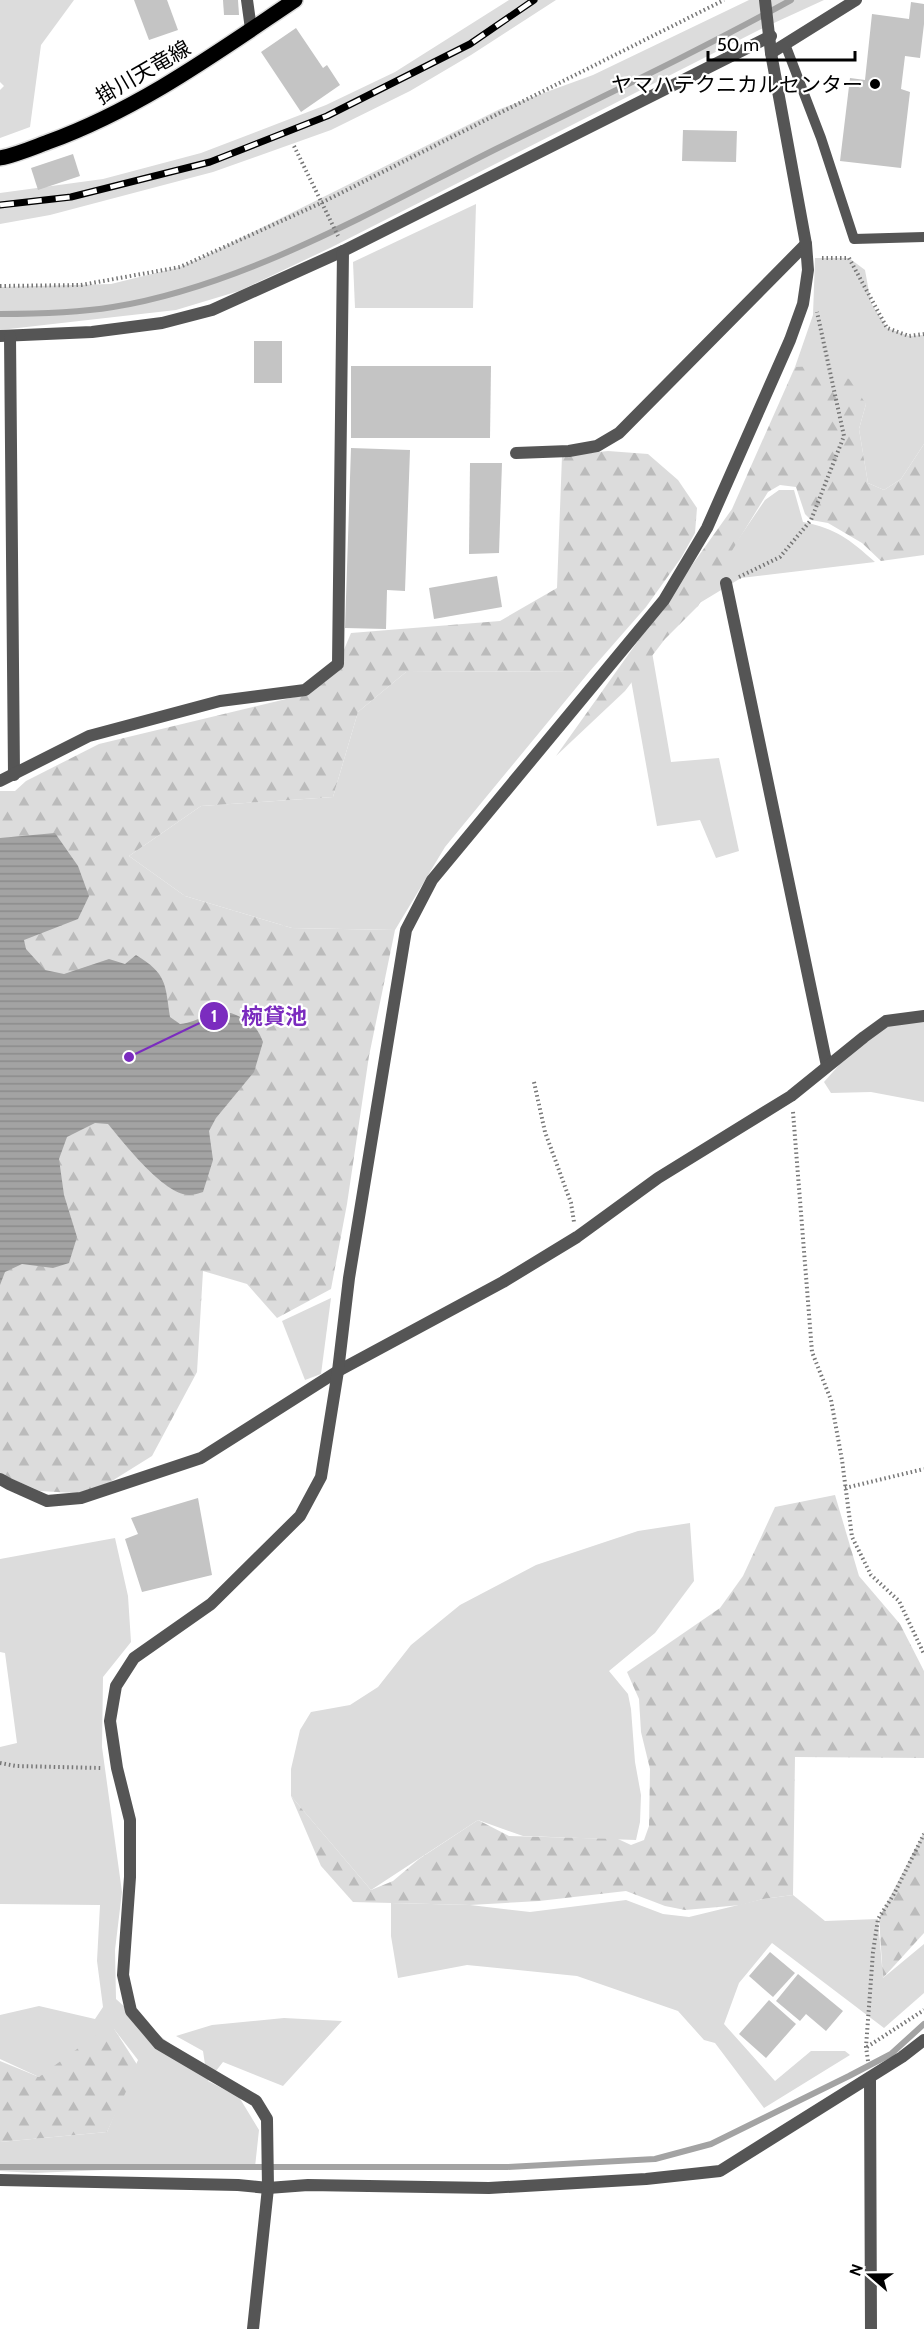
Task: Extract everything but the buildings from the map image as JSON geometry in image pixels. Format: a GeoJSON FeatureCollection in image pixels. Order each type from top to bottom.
{"type":"FeatureCollection","features":[{"type":"Feature","properties":{"kind":"main road","name":"掛川天竜線"},"geometry":{"type":"LineString","coordinates":[[0,158],[72,133],[132,106],[295,0]]}},
{"type":"Feature","properties":{"kind":"street"},"geometry":{"type":"LineString","coordinates":[[247,0],[251,29]]}},
{"type":"Feature","properties":{"kind":"street"},"geometry":{"type":"LineString","coordinates":[[253,2329],[268,2188],[267,2119],[256,2101],[159,2043],[131,2010],[123,1975],[130,1877],[130,1820],[117,1768],[111,1721],[116,1686],[134,1658],[211,1604],[300,1516],[321,1477],[338,1371],[349,1278],[406,930],[432,880],[664,600],[707,528],[790,340],[803,304],[808,270],[806,244],[771,53],[771,36],[765,0]]}},
{"type":"Feature","properties":{"kind":"street"},"geometry":{"type":"LineString","coordinates":[[771,53],[856,0]]}},
{"type":"Feature","properties":{"kind":"street"},"geometry":{"type":"LineString","coordinates":[[14,775],[5,336],[92,332],[162,323],[212,310],[343,248],[771,36]]}},
{"type":"Feature","properties":{"kind":"street"},"geometry":{"type":"LineString","coordinates":[[516,453],[569,451],[597,446],[620,433],[806,244]]}},
{"type":"Feature","properties":{"kind":"street"},"geometry":{"type":"LineString","coordinates":[[0,781],[89,736],[220,701],[304,690],[338,664],[343,248]]}},
{"type":"Feature","properties":{"kind":"street"},"geometry":{"type":"LineString","coordinates":[[726,583],[827,1066]]}},
{"type":"Feature","properties":{"kind":"street"},"geometry":{"type":"LineString","coordinates":[[0,1479],[47,1501],[81,1498],[201,1458],[338,1371],[503,1282],[577,1237],[658,1178],[792,1096],[886,1021],[924,1016]]}},
{"type":"Feature","properties":{"kind":"street"},"geometry":{"type":"LineString","coordinates":[[0,2180],[238,2185],[268,2188],[308,2185],[489,2188],[646,2180],[720,2171],[870,2078],[924,2040]]}},
{"type":"Feature","properties":{"kind":"street"},"geometry":{"type":"LineString","coordinates":[[870,2078],[871,2329]]}},
{"type":"Feature","properties":{"kind":"lane"},"geometry":{"type":"LineString","coordinates":[[785,44],[821,138],[854,239],[924,237]]}},
{"type":"Feature","properties":{"kind":"path"},"geometry":{"type":"LineString","coordinates":[[0,286],[81,285],[180,267],[321,205],[724,0]]}},
{"type":"Feature","properties":{"kind":"path"},"geometry":{"type":"LineString","coordinates":[[294,147],[343,248]]}},
{"type":"Feature","properties":{"kind":"path"},"geometry":{"type":"LineString","coordinates":[[815,258],[849,258],[887,328],[909,336],[924,334]]}},
{"type":"Feature","properties":{"kind":"path"},"geometry":{"type":"LineString","coordinates":[[726,583],[780,557],[811,520],[844,436],[815,303]]}},
{"type":"Feature","properties":{"kind":"path"},"geometry":{"type":"LineString","coordinates":[[534,1082],[545,1132],[571,1203],[577,1237]]}},
{"type":"Feature","properties":{"kind":"path"},"geometry":{"type":"LineString","coordinates":[[792,1096],[813,1352],[831,1400],[852,1537],[871,1575],[898,1601],[924,1654]]}},
{"type":"Feature","properties":{"kind":"path"},"geometry":{"type":"LineString","coordinates":[[845,1488],[924,1469]]}},
{"type":"Feature","properties":{"kind":"path"},"geometry":{"type":"LineString","coordinates":[[0,1763],[16,1766],[117,1768]]}},
{"type":"Feature","properties":{"kind":"path"},"geometry":{"type":"LineString","coordinates":[[870,2078],[866,2047],[873,1952],[878,1919],[894,1894],[924,1834]]}},
{"type":"Feature","properties":{"kind":"path"},"geometry":{"type":"LineString","coordinates":[[866,2047],[924,2010]]}},
{"type":"Feature","properties":{"kind":"green space"},"geometry":{"type":"Polygon","coordinates":[[[0,0],[74,0],[41,45],[30,127],[0,138],[0,90],[4,86],[0,82],[0,0]]]}},
{"type":"Feature","properties":{"kind":"green space"},"geometry":{"type":"Polygon","coordinates":[[[509,0],[556,0],[410,91],[331,130],[213,172],[50,215],[0,224],[0,193],[103,179],[201,153],[326,105],[395,72],[509,0]]]}},
{"type":"Feature","properties":{"kind":"green space"},"geometry":{"type":"Polygon","coordinates":[[[749,0],[824,0],[759,30],[330,248],[239,291],[176,310],[0,330],[0,287],[111,284],[180,267],[500,109],[593,75],[749,0]]]}},
{"type":"Feature","properties":{"kind":"green space"},"geometry":{"type":"Polygon","coordinates":[[[476,204],[473,308],[355,308],[353,262],[476,204]]]}},
{"type":"Feature","properties":{"kind":"green space"},"geometry":{"type":"Polygon","coordinates":[[[815,258],[849,258],[865,270],[871,303],[887,328],[909,336],[924,335],[924,444],[901,479],[884,490],[868,483],[859,429],[866,404],[795,367],[813,315],[815,258]]]}},
{"type":"Feature","properties":{"kind":"green space"},"geometry":{"type":"Polygon","coordinates":[[[818,366],[849,379],[866,404],[859,429],[868,483],[884,490],[901,479],[924,444],[924,555],[881,561],[862,543],[828,523],[811,520],[805,514],[796,487],[780,485],[768,492],[698,606],[665,639],[625,691],[556,756],[732,509],[795,367],[818,366]]]}},
{"type":"Feature","properties":{"kind":"green space"},"geometry":{"type":"Polygon","coordinates":[[[608,451],[648,454],[678,480],[697,508],[695,533],[681,558],[646,607],[590,671],[406,672],[358,712],[333,797],[201,806],[129,856],[185,896],[292,928],[395,930],[369,1056],[347,1204],[331,1289],[277,1318],[247,1284],[203,1271],[197,1372],[152,1456],[91,1494],[40,1491],[0,1474],[0,791],[15,791],[26,781],[99,744],[307,694],[338,664],[351,633],[500,621],[557,588],[562,456],[608,451]]]}},
{"type":"Feature","properties":{"kind":"green space"},"geometry":{"type":"Polygon","coordinates":[[[779,490],[794,490],[803,522],[842,536],[875,562],[741,578],[698,604],[718,569],[765,500],[779,490]]]}},
{"type":"Feature","properties":{"kind":"green space"},"geometry":{"type":"Polygon","coordinates":[[[652,652],[671,762],[719,758],[739,851],[716,858],[700,820],[657,826],[631,680],[652,652]]]}},
{"type":"Feature","properties":{"kind":"green space"},"geometry":{"type":"Polygon","coordinates":[[[590,671],[445,847],[395,930],[292,928],[185,896],[129,856],[201,806],[333,797],[358,712],[406,672],[590,671]]]}},
{"type":"Feature","properties":{"kind":"green space"},"geometry":{"type":"Polygon","coordinates":[[[924,1016],[924,1102],[871,1092],[831,1093],[824,1082],[864,1037],[886,1021],[924,1016]]]}},
{"type":"Feature","properties":{"kind":"green space"},"geometry":{"type":"Polygon","coordinates":[[[331,1298],[321,1374],[305,1380],[282,1321],[331,1298]]]}},
{"type":"Feature","properties":{"kind":"green space"},"geometry":{"type":"Polygon","coordinates":[[[835,1495],[859,1576],[900,1624],[924,1671],[924,1758],[795,1757],[793,1895],[741,1905],[685,1910],[665,1906],[626,1891],[539,1901],[470,1905],[353,1902],[321,1866],[291,1796],[371,1890],[393,1881],[419,1859],[478,1820],[509,1836],[618,1839],[631,1845],[644,1840],[649,1826],[650,1769],[641,1732],[639,1699],[627,1672],[720,1608],[743,1576],[775,1507],[835,1495]]]}},
{"type":"Feature","properties":{"kind":"green space"},"geometry":{"type":"Polygon","coordinates":[[[690,1523],[694,1581],[655,1633],[609,1671],[628,1694],[631,1709],[635,1762],[641,1795],[640,1822],[636,1840],[523,1836],[478,1820],[371,1890],[291,1796],[291,1769],[300,1730],[311,1712],[350,1705],[378,1687],[411,1645],[460,1605],[536,1565],[638,1531],[690,1523]]]}},
{"type":"Feature","properties":{"kind":"green space"},"geometry":{"type":"Polygon","coordinates":[[[115,1538],[128,1596],[131,1642],[103,1677],[102,1747],[122,1892],[115,1950],[116,1999],[139,2020],[206,2071],[203,2051],[176,2036],[212,2025],[284,2018],[342,2021],[283,2086],[223,2062],[208,2081],[239,2097],[259,2130],[255,2167],[175,2167],[34,2173],[0,2171],[0,2142],[107,2132],[138,2060],[114,2029],[39,2077],[0,2059],[0,2015],[39,2006],[95,2019],[103,2007],[97,1961],[100,1905],[0,1904],[0,1747],[17,1743],[5,1653],[0,1652],[0,1559],[115,1538]]]}},
{"type":"Feature","properties":{"kind":"green space"},"geometry":{"type":"Polygon","coordinates":[[[924,1832],[924,1933],[883,1978],[879,1918],[924,1832]]]}},
{"type":"Feature","properties":{"kind":"green space"},"geometry":{"type":"Polygon","coordinates":[[[793,1895],[825,1921],[878,1919],[883,1978],[924,1944],[924,1993],[884,2028],[772,1943],[739,1983],[724,2024],[775,2081],[811,2051],[845,2051],[850,2055],[764,2108],[715,2043],[704,2040],[678,2011],[577,1976],[467,1965],[398,1978],[391,1936],[391,1903],[470,1905],[530,1912],[626,1900],[663,1914],[689,1917],[763,1899],[793,1895]]]}},
{"type":"Feature","properties":{"kind":"green space"},"geometry":{"type":"Polygon","coordinates":[[[111,2024],[138,2066],[107,2132],[0,2142],[0,2061],[39,2077],[111,2024]]]}},
{"type":"Feature","properties":{"kind":"shaded area"},"geometry":{"type":"Polygon","coordinates":[[[55,833],[78,866],[89,896],[78,919],[24,940],[26,949],[45,970],[64,974],[109,959],[125,964],[136,955],[154,968],[163,980],[170,1017],[180,1024],[225,1012],[253,1025],[263,1042],[254,1072],[216,1118],[209,1131],[213,1160],[203,1192],[189,1195],[168,1186],[134,1155],[108,1124],[95,1123],[67,1137],[59,1159],[64,1195],[77,1237],[69,1263],[53,1268],[22,1264],[5,1272],[0,1285],[0,838],[55,833]]]}},
{"type":"Feature","properties":{"kind":"waterway"},"geometry":{"type":"LineString","coordinates":[[0,314],[56,313],[113,307],[162,297],[212,282],[261,263],[358,219],[682,58],[791,0]]}},
{"type":"Feature","properties":{"kind":"waterway"},"geometry":{"type":"LineString","coordinates":[[0,2167],[507,2167],[655,2159],[711,2144],[849,2076],[891,2054],[924,2024]]}},
{"type":"Feature","properties":{"kind":"railway"},"geometry":{"type":"LineString","coordinates":[[0,205],[71,197],[210,162],[327,116],[470,44],[534,0]]}},
{"type":"Feature","properties":{"kind":"place","name":"ヤマハテクニカルセンター"},"geometry":{"type":"Point","coordinates":[875,84]}},
{"type":"Feature","properties":{"kind":"place","name":"椀貸池"},"geometry":{"type":"Point","coordinates":[129,1057]}}]}
